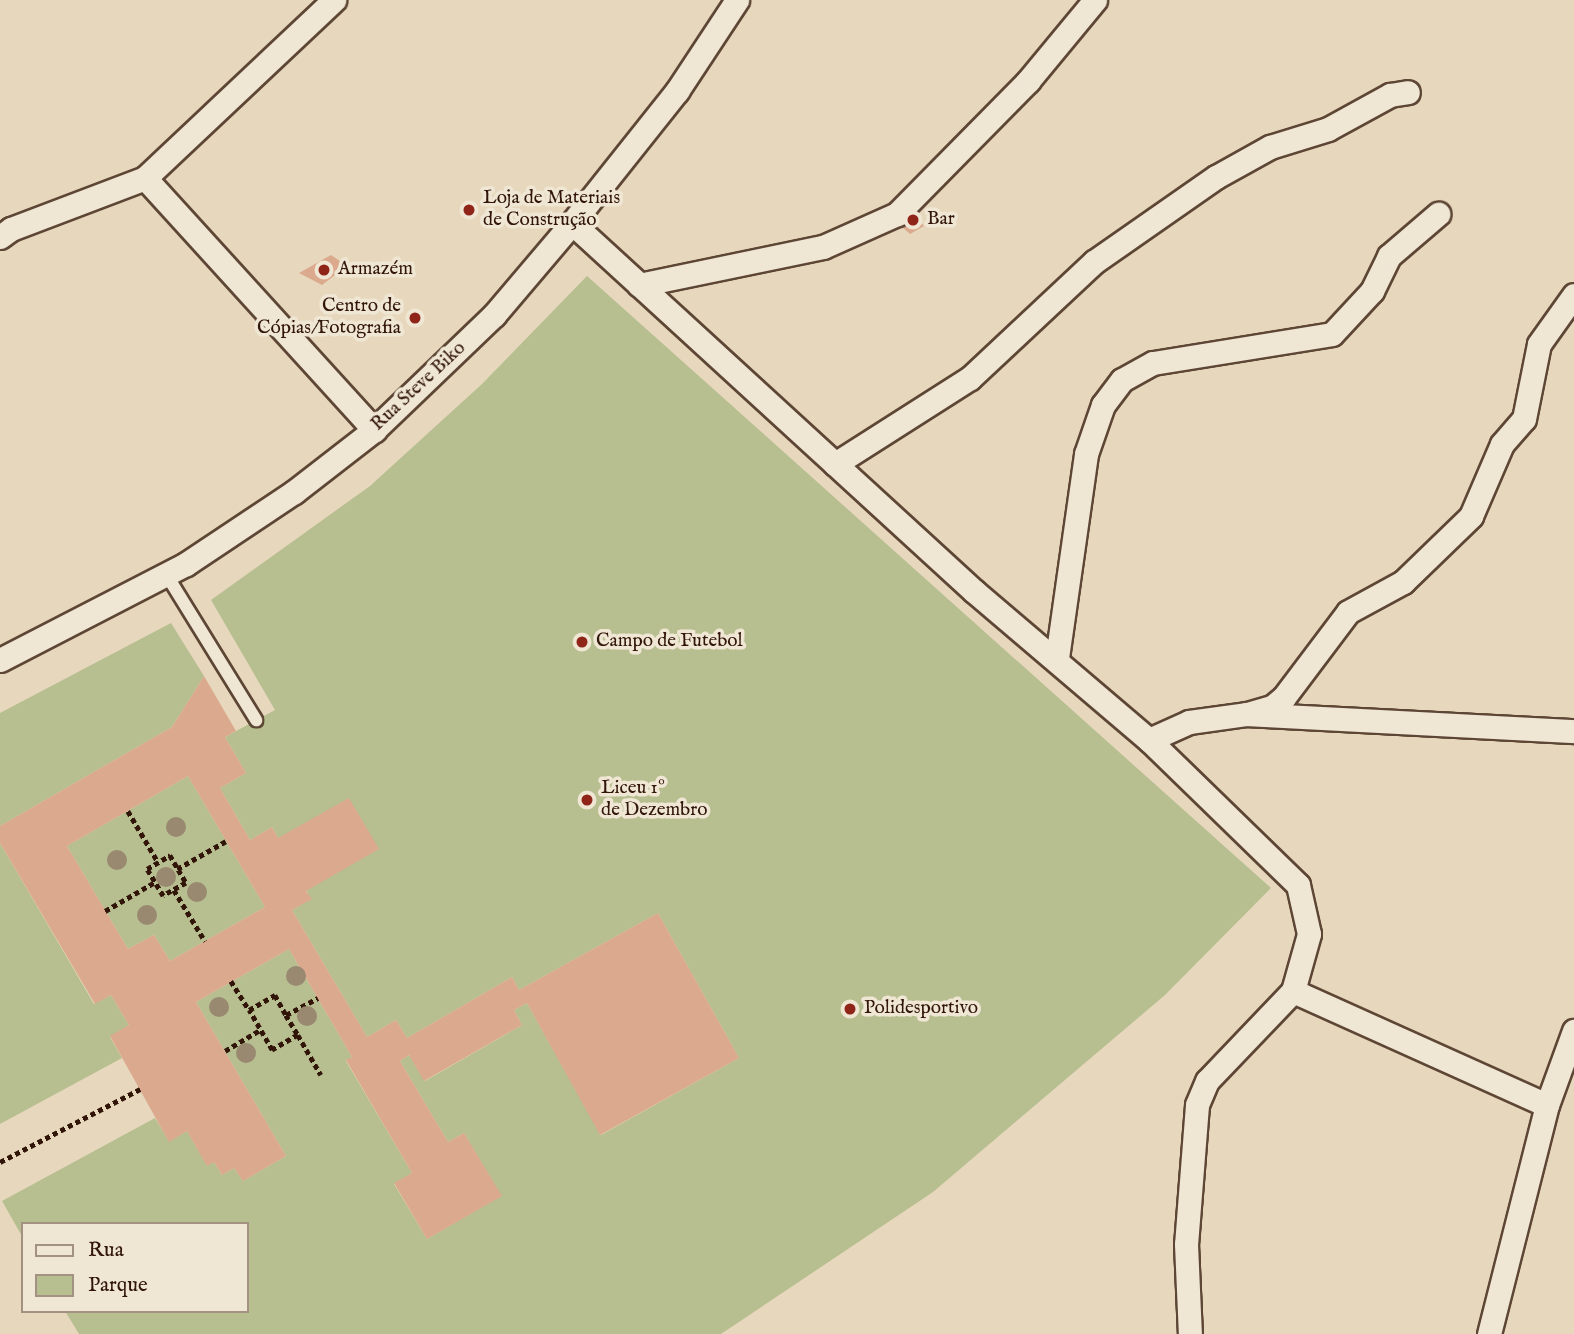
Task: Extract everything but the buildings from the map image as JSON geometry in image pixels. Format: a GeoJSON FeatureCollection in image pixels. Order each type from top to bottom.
{"type":"FeatureCollection","features":[{"type":"Feature","properties":{"kind":"street","name":"Rua Steve Biko"},"geometry":{"type":"LineString","coordinates":[[0,660],[166,574],[294,492],[374,430],[494,315],[572,223],[677,91],[737,0]]}},
{"type":"Feature","properties":{"kind":"street"},"geometry":{"type":"LineString","coordinates":[[639,285],[823,247],[897,214],[1028,81],[1095,0]]}},
{"type":"Feature","properties":{"kind":"street"},"geometry":{"type":"LineString","coordinates":[[4,228],[145,178],[330,1]]}},
{"type":"Feature","properties":{"kind":"street"},"geometry":{"type":"LineString","coordinates":[[835,464],[970,378],[1094,262],[1216,177],[1270,147],[1328,129],[1390,95],[1408,92]]}},
{"type":"Feature","properties":{"kind":"street"},"geometry":{"type":"LineString","coordinates":[[145,178],[374,430]]}},
{"type":"Feature","properties":{"kind":"street"},"geometry":{"type":"LineString","coordinates":[[1057,658],[1086,454],[1103,405],[1122,380],[1153,363],[1332,334],[1372,290],[1389,256],[1438,214]]}},
{"type":"Feature","properties":{"kind":"street"},"geometry":{"type":"LineString","coordinates":[[572,223],[975,592],[1057,658],[1149,740],[1298,885],[1309,934],[1293,991],[1207,1081],[1197,1105],[1186,1244],[1195,1327]]}},
{"type":"Feature","properties":{"kind":"street"},"geometry":{"type":"LineString","coordinates":[[1149,740],[1189,722],[1247,714],[1272,707],[1284,697],[1348,612],[1403,582],[1471,516],[1502,444],[1524,419],[1539,344],[1574,295]]}},
{"type":"Feature","properties":{"kind":"street"},"geometry":{"type":"LineString","coordinates":[[1247,714],[1574,731]]}},
{"type":"Feature","properties":{"kind":"street"},"geometry":{"type":"LineString","coordinates":[[1293,991],[1548,1105]]}},
{"type":"Feature","properties":{"kind":"street"},"geometry":{"type":"LineString","coordinates":[[1489,1334],[1548,1105],[1574,1031]]}},
{"type":"Feature","properties":{"kind":"lane"},"geometry":{"type":"LineString","coordinates":[[166,574],[256,720]]}},
{"type":"Feature","properties":{"kind":"path"},"geometry":{"type":"LineString","coordinates":[[128,811],[158,862]]}},
{"type":"Feature","properties":{"kind":"path"},"geometry":{"type":"LineString","coordinates":[[177,869],[226,841]]}},
{"type":"Feature","properties":{"kind":"path"},"geometry":{"type":"LineString","coordinates":[[170,856],[186,883],[163,896],[147,869],[158,862],[170,856]]}},
{"type":"Feature","properties":{"kind":"path"},"geometry":{"type":"LineString","coordinates":[[105,911],[155,882]]}},
{"type":"Feature","properties":{"kind":"path"},"geometry":{"type":"LineString","coordinates":[[174,890],[205,941]]}},
{"type":"Feature","properties":{"kind":"path"},"geometry":{"type":"LineString","coordinates":[[231,981],[272,1050],[298,1035]]}},
{"type":"Feature","properties":{"kind":"path"},"geometry":{"type":"LineString","coordinates":[[249,1010],[275,995],[321,1074]]}},
{"type":"Feature","properties":{"kind":"path"},"geometry":{"type":"LineString","coordinates":[[286,1015],[318,998]]}},
{"type":"Feature","properties":{"kind":"path"},"geometry":{"type":"LineString","coordinates":[[225,1051],[260,1030]]}},
{"type":"Feature","properties":{"kind":"path"},"geometry":{"type":"LineString","coordinates":[[0,1162],[139,1089]]}},
{"type":"Feature","properties":{"kind":"green space","name":"Liceu 1º de Dezembro"},"geometry":{"type":"Polygon","coordinates":[[[587,276],[1271,888],[1165,995],[933,1192],[721,1334],[79,1334],[66,1313],[248,1313],[248,1222],[21,1222],[21,1234],[2,1201],[155,1118],[169,1141],[187,1131],[207,1165],[214,1162],[222,1175],[234,1168],[243,1181],[286,1156],[196,1002],[289,949],[352,1057],[346,1061],[412,1173],[394,1184],[427,1239],[501,1196],[464,1133],[448,1142],[400,1061],[409,1055],[425,1081],[522,1025],[514,1010],[527,1003],[601,1135],[739,1058],[658,913],[519,990],[512,977],[407,1038],[396,1020],[367,1037],[292,910],[311,899],[272,827],[250,840],[220,788],[246,773],[225,737],[275,710],[211,600],[370,486],[482,384],[587,276]]]}},
{"type":"Feature","properties":{"kind":"green space"},"geometry":{"type":"Polygon","coordinates":[[[171,623],[204,676],[172,727],[0,826],[0,713],[171,623]]]}},
{"type":"Feature","properties":{"kind":"green space"},"geometry":{"type":"Polygon","coordinates":[[[188,776],[265,907],[170,961],[154,935],[128,949],[67,846],[188,776]]]}},
{"type":"Feature","properties":{"kind":"green space"},"geometry":{"type":"Polygon","coordinates":[[[0,843],[94,1004],[111,995],[129,1025],[110,1037],[122,1058],[0,1124],[0,843]]]}},
{"type":"Feature","properties":{"kind":"place","name":"Loja de Materiais de Construção"},"geometry":{"type":"Point","coordinates":[469,210]}},
{"type":"Feature","properties":{"kind":"place","name":"Bar"},"geometry":{"type":"Point","coordinates":[913,220]}},
{"type":"Feature","properties":{"kind":"place","name":"Armazém"},"geometry":{"type":"Point","coordinates":[324,270]}},
{"type":"Feature","properties":{"kind":"place","name":"Centro de Cópias/Fotografia"},"geometry":{"type":"Point","coordinates":[415,318]}},
{"type":"Feature","properties":{"kind":"place","name":"Campo de Futebol"},"geometry":{"type":"Point","coordinates":[582,642]}},
{"type":"Feature","properties":{"kind":"place","name":"Liceu 1º de Dezembro"},"geometry":{"type":"Point","coordinates":[587,800]}},
{"type":"Feature","properties":{"kind":"place","name":"Polidesportivo"},"geometry":{"type":"Point","coordinates":[850,1009]}}]}
